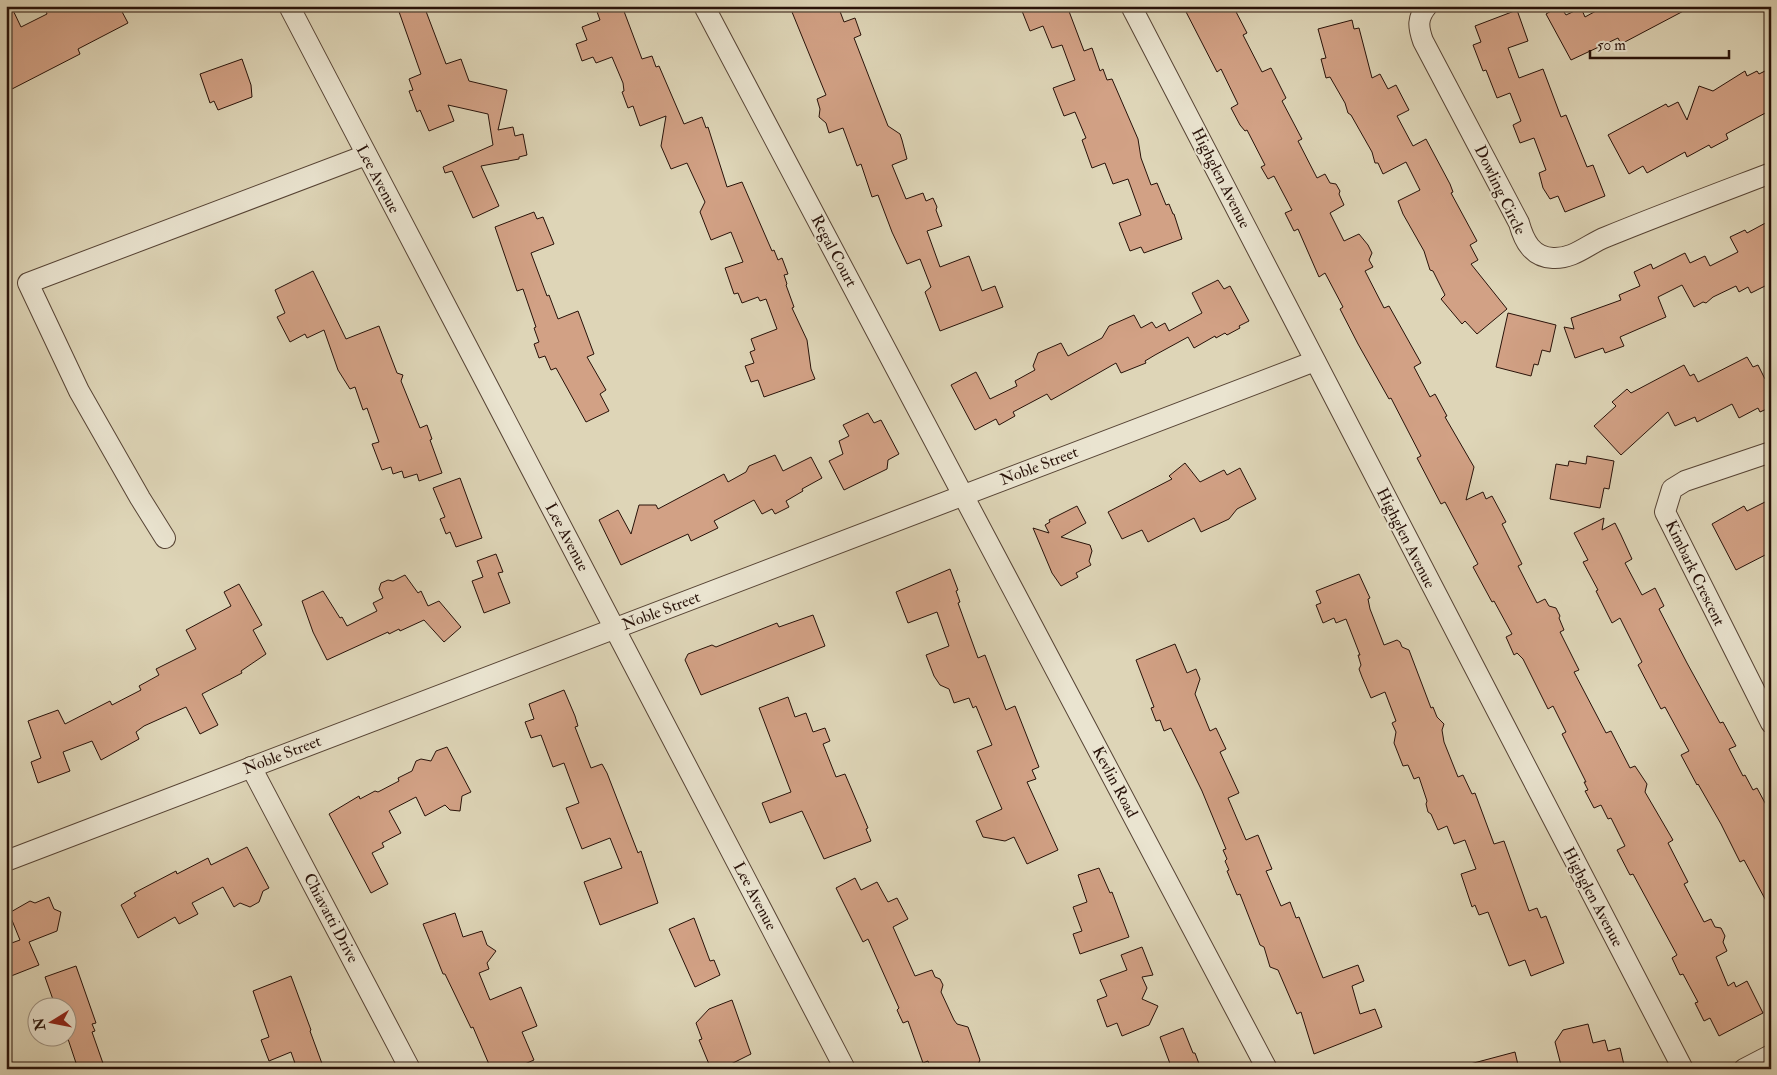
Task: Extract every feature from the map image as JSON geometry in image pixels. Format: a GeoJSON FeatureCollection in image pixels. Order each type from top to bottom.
{"type":"FeatureCollection","features":[{"type":"Feature","properties":{"kind":"street","name":"Lee Avenue"},"geometry":{"type":"LineString","coordinates":[[289,6],[845,1069]]}},
{"type":"Feature","properties":{"kind":"street","name":"Regal Court"},"geometry":{"type":"LineString","coordinates":[[704,6],[964,495]]}},
{"type":"Feature","properties":{"kind":"street","name":"Highglen Avenue"},"geometry":{"type":"LineString","coordinates":[[1131,6],[1683,1069]]}},
{"type":"Feature","properties":{"kind":"street","name":"Dowling Circle"},"geometry":{"type":"LineString","coordinates":[[1427,6],[1420,14],[1418,27],[1423,41],[1519,223],[1524,239],[1531,249],[1540,256],[1563,258],[1577,253],[1602,238],[1771,173]]}},
{"type":"Feature","properties":{"kind":"street"},"geometry":{"type":"LineString","coordinates":[[165,538],[79,391],[28,283],[366,155]]}},
{"type":"Feature","properties":{"kind":"street","name":"Noble Street"},"geometry":{"type":"LineString","coordinates":[[6,861],[1316,361]]}},
{"type":"Feature","properties":{"kind":"street","name":"Kimbark Crescent"},"geometry":{"type":"LineString","coordinates":[[1771,452],[1672,488],[1665,512],[1771,723]]}},
{"type":"Feature","properties":{"kind":"street","name":"Kevlin Road"},"geometry":{"type":"LineString","coordinates":[[964,495],[1267,1069]]}},
{"type":"Feature","properties":{"kind":"street","name":"Chiavatti Drive"},"geometry":{"type":"LineString","coordinates":[[251,767],[410,1069]]}},
{"type":"Feature","properties":{"kind":"street"},"geometry":{"type":"LineString","coordinates":[[1744,1069],[1771,1055]]}},
{"type":"Feature","properties":{"kind":"building"},"geometry":{"type":"Polygon","coordinates":[[[6,6],[11,6],[21,27],[47,14],[44,6],[119,6],[128,23],[78,49],[80,54],[12,89],[6,77],[6,6]]]}},
{"type":"Feature","properties":{"kind":"building"},"geometry":{"type":"Polygon","coordinates":[[[397,6],[424,6],[446,64],[461,59],[469,81],[507,90],[498,130],[513,127],[515,136],[523,134],[527,155],[519,157],[519,159],[481,166],[499,206],[473,218],[452,171],[445,173],[443,167],[493,145],[488,114],[448,105],[454,121],[429,131],[420,110],[417,112],[409,91],[413,90],[409,79],[421,74],[397,6]]]}},
{"type":"Feature","properties":{"kind":"building"},"geometry":{"type":"Polygon","coordinates":[[[595,6],[622,6],[642,59],[652,56],[656,67],[659,66],[684,124],[702,117],[706,128],[708,127],[727,187],[742,182],[772,251],[774,250],[778,260],[782,258],[788,274],[784,275],[786,285],[794,307],[792,308],[807,340],[811,369],[815,379],[764,397],[758,380],[751,382],[745,366],[754,363],[750,352],[755,350],[751,339],[777,329],[766,299],[760,301],[758,297],[742,303],[738,293],[734,294],[725,268],[743,262],[731,232],[711,240],[700,212],[705,202],[687,163],[671,169],[661,146],[666,116],[640,126],[633,106],[628,108],[622,92],[624,91],[623,83],[612,57],[596,63],[593,57],[582,61],[576,44],[587,40],[582,27],[600,20],[595,6]]]}},
{"type":"Feature","properties":{"kind":"building"},"geometry":{"type":"Polygon","coordinates":[[[793,6],[838,6],[844,22],[855,18],[861,35],[854,38],[888,126],[900,134],[902,140],[907,159],[892,165],[906,199],[923,193],[926,201],[933,198],[937,207],[936,210],[942,226],[927,231],[940,267],[969,256],[982,291],[995,286],[1003,307],[940,331],[925,292],[931,287],[920,259],[907,264],[878,195],[872,197],[861,164],[857,166],[843,128],[829,133],[826,123],[819,117],[820,109],[817,99],[826,95],[792,12],[794,11],[793,6]]]}},
{"type":"Feature","properties":{"kind":"building"},"geometry":{"type":"Polygon","coordinates":[[[1020,6],[1067,6],[1084,51],[1092,48],[1100,71],[1103,69],[1107,80],[1112,79],[1138,139],[1141,158],[1151,185],[1157,183],[1166,205],[1169,204],[1174,214],[1182,239],[1144,253],[1141,247],[1130,251],[1119,223],[1141,215],[1128,179],[1113,184],[1105,163],[1092,168],[1082,140],[1086,138],[1075,112],[1064,116],[1053,88],[1075,80],[1062,45],[1052,48],[1043,26],[1030,31],[1020,6]]]}},
{"type":"Feature","properties":{"kind":"building"},"geometry":{"type":"Polygon","coordinates":[[[1183,6],[1233,6],[1247,33],[1243,35],[1262,72],[1271,68],[1286,98],[1282,101],[1302,139],[1298,141],[1317,178],[1325,174],[1330,183],[1336,184],[1340,191],[1339,194],[1344,205],[1330,213],[1344,241],[1359,234],[1368,245],[1372,253],[1369,260],[1373,267],[1365,271],[1384,308],[1389,306],[1421,363],[1414,367],[1430,397],[1435,394],[1447,416],[1445,417],[1474,467],[1466,500],[1483,492],[1486,499],[1492,496],[1506,522],[1502,524],[1522,564],[1518,566],[1537,603],[1545,599],[1549,606],[1556,608],[1560,616],[1559,618],[1564,630],[1560,632],[1579,670],[1574,672],[1606,733],[1611,731],[1630,768],[1635,766],[1647,784],[1645,792],[1673,840],[1668,843],[1688,882],[1684,884],[1704,922],[1711,919],[1715,927],[1721,928],[1725,936],[1723,942],[1727,951],[1716,957],[1728,986],[1734,982],[1736,987],[1747,981],[1763,1013],[1719,1036],[1710,1018],[1704,1021],[1695,1003],[1698,1002],[1683,974],[1680,975],[1672,958],[1677,955],[1633,874],[1630,875],[1617,850],[1625,846],[1611,818],[1608,819],[1601,805],[1594,808],[1585,791],[1588,790],[1584,782],[1586,782],[1562,734],[1566,732],[1553,706],[1548,709],[1523,659],[1517,653],[1514,655],[1506,637],[1512,634],[1473,567],[1478,564],[1445,502],[1441,504],[1417,458],[1421,456],[1391,398],[1389,399],[1358,344],[1340,309],[1343,307],[1325,273],[1319,277],[1298,229],[1294,231],[1285,213],[1292,210],[1274,176],[1268,179],[1261,167],[1265,165],[1247,130],[1245,131],[1240,125],[1231,108],[1238,104],[1221,69],[1217,72],[1183,6]]]}},
{"type":"Feature","properties":{"kind":"building"},"geometry":{"type":"Polygon","coordinates":[[[1560,6],[1566,15],[1581,8],[1585,17],[1605,6],[1693,6],[1621,44],[1618,38],[1571,60],[1546,14],[1560,6]]]}},
{"type":"Feature","properties":{"kind":"building"},"geometry":{"type":"Polygon","coordinates":[[[1517,10],[1528,41],[1508,48],[1519,78],[1543,69],[1561,117],[1566,115],[1587,167],[1593,165],[1605,196],[1565,212],[1558,196],[1550,199],[1543,188],[1539,173],[1546,170],[1534,138],[1520,143],[1513,125],[1521,121],[1510,93],[1497,98],[1486,70],[1483,71],[1473,45],[1481,42],[1475,26],[1517,10]]]}},
{"type":"Feature","properties":{"kind":"building"},"geometry":{"type":"Polygon","coordinates":[[[1352,20],[1354,29],[1359,28],[1372,78],[1380,74],[1388,89],[1396,85],[1409,110],[1397,116],[1413,146],[1426,139],[1450,184],[1453,192],[1451,193],[1477,241],[1470,245],[1478,260],[1471,264],[1507,309],[1477,334],[1465,321],[1462,324],[1441,299],[1445,295],[1433,271],[1430,270],[1424,251],[1403,214],[1398,201],[1420,190],[1406,162],[1383,174],[1378,163],[1375,163],[1372,152],[1351,115],[1348,113],[1345,103],[1330,77],[1326,78],[1321,59],[1326,58],[1318,29],[1352,20]]]}},
{"type":"Feature","properties":{"kind":"building"},"geometry":{"type":"Polygon","coordinates":[[[242,59],[251,85],[252,97],[218,110],[214,101],[210,103],[200,74],[242,59]]]}},
{"type":"Feature","properties":{"kind":"building"},"geometry":{"type":"Polygon","coordinates":[[[1771,68],[1771,110],[1726,134],[1728,139],[1711,148],[1709,145],[1687,157],[1685,152],[1647,173],[1643,166],[1629,174],[1608,135],[1666,104],[1668,107],[1678,102],[1687,120],[1699,86],[1713,91],[1745,71],[1747,76],[1757,71],[1759,74],[1771,68]]]}},
{"type":"Feature","properties":{"kind":"building"},"geometry":{"type":"Polygon","coordinates":[[[534,212],[537,219],[543,217],[554,244],[531,253],[547,296],[549,295],[558,319],[578,311],[594,354],[587,357],[606,390],[600,394],[609,411],[586,422],[556,368],[551,370],[545,356],[539,358],[534,344],[539,342],[534,328],[536,327],[523,289],[517,291],[495,227],[534,212]]]}},
{"type":"Feature","properties":{"kind":"building"},"geometry":{"type":"Polygon","coordinates":[[[1771,220],[1771,283],[1751,293],[1748,287],[1739,292],[1736,286],[1713,297],[1706,303],[1703,302],[1694,307],[1682,285],[1658,297],[1666,317],[1620,337],[1624,346],[1605,353],[1603,348],[1575,358],[1564,327],[1574,329],[1571,318],[1621,300],[1619,295],[1640,286],[1634,272],[1651,264],[1653,269],[1685,253],[1690,263],[1705,256],[1710,266],[1738,252],[1730,237],[1745,230],[1747,233],[1771,220]]]}},
{"type":"Feature","properties":{"kind":"building"},"geometry":{"type":"Polygon","coordinates":[[[313,271],[346,339],[379,326],[397,373],[403,375],[401,381],[420,428],[427,425],[432,439],[430,440],[442,473],[419,481],[417,474],[404,478],[402,471],[393,474],[391,467],[382,470],[372,444],[379,442],[367,408],[363,410],[355,387],[350,389],[338,370],[324,330],[307,338],[305,334],[290,342],[277,317],[285,313],[275,290],[313,271]]]}},
{"type":"Feature","properties":{"kind":"building"},"geometry":{"type":"Polygon","coordinates":[[[1218,280],[1224,289],[1230,286],[1249,321],[1239,326],[1240,328],[1227,335],[1225,333],[1216,338],[1215,336],[1194,348],[1188,337],[1145,361],[1146,363],[1121,373],[1116,363],[1051,400],[1047,394],[1013,412],[1015,416],[999,425],[996,419],[975,430],[951,385],[976,372],[990,399],[1017,386],[1015,381],[1035,370],[1033,366],[1038,353],[1061,343],[1068,356],[1102,338],[1109,326],[1134,315],[1141,328],[1152,322],[1156,328],[1165,323],[1169,331],[1202,313],[1192,293],[1218,280]]]}},
{"type":"Feature","properties":{"kind":"building"},"geometry":{"type":"Polygon","coordinates":[[[1508,313],[1556,325],[1550,352],[1542,350],[1538,365],[1534,364],[1531,376],[1496,367],[1508,313]]]}},
{"type":"Feature","properties":{"kind":"building"},"geometry":{"type":"Polygon","coordinates":[[[1747,357],[1753,367],[1758,365],[1765,379],[1771,376],[1771,407],[1760,412],[1758,408],[1739,418],[1732,404],[1697,422],[1695,417],[1675,426],[1668,412],[1621,455],[1594,426],[1616,406],[1612,402],[1627,389],[1631,393],[1684,365],[1690,376],[1694,374],[1698,382],[1747,357]]]}},
{"type":"Feature","properties":{"kind":"building"},"geometry":{"type":"Polygon","coordinates":[[[868,413],[874,423],[881,420],[899,454],[888,460],[887,469],[844,490],[829,461],[843,454],[839,441],[849,436],[843,425],[868,413]]]}},
{"type":"Feature","properties":{"kind":"building"},"geometry":{"type":"Polygon","coordinates":[[[775,455],[783,471],[811,457],[822,478],[786,501],[789,507],[775,514],[772,509],[762,514],[754,500],[714,521],[718,528],[691,541],[688,534],[621,565],[599,520],[618,510],[631,534],[639,505],[656,505],[658,509],[724,474],[728,482],[746,472],[749,466],[775,455]]]}},
{"type":"Feature","properties":{"kind":"building"},"geometry":{"type":"Polygon","coordinates":[[[1587,456],[1614,461],[1609,489],[1604,488],[1600,508],[1550,499],[1556,464],[1568,466],[1569,461],[1586,464],[1587,456]]]}},
{"type":"Feature","properties":{"kind":"building"},"geometry":{"type":"Polygon","coordinates":[[[1185,463],[1200,482],[1224,470],[1227,475],[1240,468],[1256,499],[1237,509],[1229,519],[1201,532],[1194,518],[1148,542],[1142,530],[1122,539],[1108,512],[1172,479],[1169,476],[1185,463]]]}},
{"type":"Feature","properties":{"kind":"building"},"geometry":{"type":"Polygon","coordinates":[[[460,478],[482,538],[456,547],[450,532],[446,534],[440,519],[445,517],[433,488],[460,478]]]}},
{"type":"Feature","properties":{"kind":"building"},"geometry":{"type":"Polygon","coordinates":[[[1771,499],[1771,552],[1736,570],[1712,524],[1744,506],[1747,511],[1771,499]]]}},
{"type":"Feature","properties":{"kind":"building"},"geometry":{"type":"Polygon","coordinates":[[[1077,506],[1086,523],[1061,537],[1090,545],[1092,551],[1089,561],[1091,565],[1076,573],[1078,577],[1061,586],[1052,573],[1033,528],[1049,533],[1045,525],[1050,522],[1049,520],[1077,506]]]}},
{"type":"Feature","properties":{"kind":"building"},"geometry":{"type":"Polygon","coordinates":[[[1604,518],[1602,530],[1615,523],[1621,535],[1632,559],[1625,563],[1642,595],[1655,588],[1664,606],[1659,609],[1720,723],[1723,722],[1736,746],[1729,749],[1743,776],[1745,775],[1753,790],[1757,788],[1771,814],[1771,910],[1744,860],[1740,862],[1721,824],[1681,755],[1689,751],[1665,707],[1661,709],[1638,665],[1642,662],[1620,618],[1612,623],[1596,591],[1598,590],[1583,562],[1588,560],[1574,533],[1604,518]]]}},
{"type":"Feature","properties":{"kind":"building"},"geometry":{"type":"Polygon","coordinates":[[[496,554],[503,572],[498,573],[510,603],[484,613],[472,581],[483,577],[477,561],[496,554]]]}},
{"type":"Feature","properties":{"kind":"building"},"geometry":{"type":"Polygon","coordinates":[[[950,569],[958,590],[956,591],[960,602],[958,603],[978,658],[985,655],[1006,710],[1015,706],[1039,767],[1032,770],[1036,779],[1027,782],[1058,850],[1027,864],[1014,837],[1005,841],[983,837],[976,821],[1002,809],[977,751],[992,745],[976,706],[973,708],[969,698],[954,703],[949,689],[940,685],[934,676],[926,655],[949,646],[937,612],[908,623],[896,592],[950,569]]]}},
{"type":"Feature","properties":{"kind":"building"},"geometry":{"type":"Polygon","coordinates":[[[1359,574],[1370,598],[1368,599],[1370,609],[1384,645],[1397,640],[1402,647],[1409,650],[1431,708],[1433,707],[1437,717],[1444,724],[1442,730],[1444,742],[1458,777],[1463,775],[1472,794],[1475,793],[1494,844],[1504,841],[1529,911],[1537,908],[1541,918],[1546,916],[1564,963],[1531,976],[1525,960],[1509,966],[1488,912],[1479,915],[1475,905],[1472,907],[1461,874],[1476,869],[1465,840],[1454,844],[1447,826],[1438,830],[1431,814],[1428,812],[1427,801],[1419,777],[1414,779],[1408,765],[1403,766],[1394,743],[1396,732],[1392,723],[1396,721],[1385,692],[1371,698],[1359,669],[1361,665],[1358,655],[1360,655],[1346,619],[1336,623],[1334,618],[1323,623],[1316,605],[1321,603],[1316,591],[1359,574]]]}},
{"type":"Feature","properties":{"kind":"building"},"geometry":{"type":"Polygon","coordinates":[[[405,575],[418,593],[421,591],[428,606],[439,601],[461,627],[444,642],[424,620],[400,631],[399,629],[389,634],[388,632],[327,660],[313,632],[302,601],[323,591],[347,626],[377,611],[373,603],[383,598],[379,589],[381,583],[388,580],[393,581],[405,575]]]}},
{"type":"Feature","properties":{"kind":"building"},"geometry":{"type":"Polygon","coordinates":[[[239,584],[262,625],[253,630],[266,654],[241,671],[242,673],[202,694],[218,725],[200,734],[186,707],[144,726],[136,732],[139,739],[101,760],[92,741],[63,752],[70,771],[38,783],[31,762],[41,758],[28,721],[58,710],[65,724],[110,701],[112,705],[141,690],[139,686],[159,675],[156,669],[196,649],[186,630],[231,606],[224,592],[239,584]]]}},
{"type":"Feature","properties":{"kind":"building"},"geometry":{"type":"Polygon","coordinates":[[[813,615],[825,646],[701,695],[685,660],[688,654],[712,645],[716,647],[777,623],[779,627],[813,615]]]}},
{"type":"Feature","properties":{"kind":"building"},"geometry":{"type":"Polygon","coordinates":[[[1175,644],[1187,673],[1196,669],[1200,679],[1195,694],[1210,731],[1216,728],[1226,749],[1220,752],[1239,793],[1228,798],[1246,840],[1258,835],[1272,869],[1266,871],[1281,906],[1290,902],[1296,918],[1299,917],[1323,978],[1358,965],[1364,981],[1352,986],[1360,1014],[1375,1009],[1382,1027],[1314,1054],[1301,1012],[1297,1014],[1278,970],[1270,967],[1264,947],[1260,945],[1240,894],[1237,895],[1227,871],[1229,870],[1225,861],[1227,859],[1223,850],[1226,849],[1202,791],[1171,728],[1164,731],[1160,720],[1156,721],[1151,708],[1154,707],[1136,660],[1175,644]]]}},
{"type":"Feature","properties":{"kind":"building"},"geometry":{"type":"Polygon","coordinates":[[[564,690],[575,716],[578,726],[575,727],[591,768],[602,764],[607,773],[638,853],[641,851],[658,903],[600,925],[584,882],[622,868],[610,838],[582,849],[566,808],[579,803],[564,763],[553,767],[541,735],[531,738],[525,722],[534,719],[529,704],[564,690]]]}},
{"type":"Feature","properties":{"kind":"building"},"geometry":{"type":"Polygon","coordinates":[[[788,697],[795,717],[806,713],[813,732],[825,728],[830,741],[823,744],[836,777],[845,774],[868,828],[866,829],[871,841],[824,859],[802,811],[770,823],[762,803],[791,792],[759,708],[788,697]]]}},
{"type":"Feature","properties":{"kind":"building"},"geometry":{"type":"Polygon","coordinates":[[[447,747],[471,792],[462,796],[460,811],[450,810],[445,805],[425,816],[416,797],[389,811],[401,833],[382,843],[384,847],[372,853],[388,884],[371,893],[329,814],[359,796],[360,799],[399,781],[398,778],[412,771],[416,761],[421,759],[431,761],[436,751],[447,747]]]}},
{"type":"Feature","properties":{"kind":"building"},"geometry":{"type":"Polygon","coordinates":[[[247,847],[269,888],[263,891],[259,902],[250,907],[240,903],[234,907],[223,887],[192,903],[198,914],[179,924],[175,917],[138,938],[121,905],[136,896],[134,893],[176,871],[177,874],[208,858],[211,865],[247,847]]]}},
{"type":"Feature","properties":{"kind":"building"},"geometry":{"type":"Polygon","coordinates":[[[1099,868],[1110,893],[1112,892],[1129,937],[1080,954],[1073,934],[1082,931],[1073,907],[1087,902],[1078,875],[1099,868]]]}},
{"type":"Feature","properties":{"kind":"building"},"geometry":{"type":"Polygon","coordinates":[[[855,878],[861,890],[877,882],[888,902],[897,898],[908,919],[893,927],[915,976],[932,970],[935,977],[940,979],[943,985],[941,992],[954,1020],[957,1024],[968,1027],[980,1060],[976,1069],[931,1069],[928,1061],[923,1063],[908,1021],[903,1023],[897,1010],[899,1008],[868,939],[863,942],[836,888],[855,878]]]}},
{"type":"Feature","properties":{"kind":"building"},"geometry":{"type":"Polygon","coordinates":[[[49,897],[54,909],[61,912],[57,931],[29,942],[39,965],[6,978],[6,945],[20,940],[9,913],[30,901],[35,903],[49,897]]]}},
{"type":"Feature","properties":{"kind":"building"},"geometry":{"type":"Polygon","coordinates":[[[455,913],[463,937],[482,931],[487,945],[496,951],[487,963],[489,969],[479,973],[490,1000],[521,987],[537,1026],[522,1032],[534,1060],[513,1069],[491,1069],[473,1027],[471,1028],[445,974],[443,974],[423,924],[455,913]]]}},
{"type":"Feature","properties":{"kind":"building"},"geometry":{"type":"Polygon","coordinates":[[[694,918],[710,961],[714,960],[720,975],[695,987],[669,929],[694,918]]]}},
{"type":"Feature","properties":{"kind":"building"},"geometry":{"type":"Polygon","coordinates":[[[1142,947],[1153,975],[1142,977],[1147,988],[1142,999],[1158,1006],[1149,1025],[1122,1036],[1117,1023],[1107,1027],[1097,1000],[1107,996],[1100,980],[1127,970],[1121,955],[1142,947]]]}},
{"type":"Feature","properties":{"kind":"building"},"geometry":{"type":"Polygon","coordinates":[[[76,966],[96,1023],[92,1024],[95,1031],[92,1032],[105,1069],[78,1069],[71,1048],[78,1048],[78,998],[52,998],[45,977],[76,966]]]}},
{"type":"Feature","properties":{"kind":"building"},"geometry":{"type":"Polygon","coordinates":[[[291,976],[324,1069],[297,1069],[291,1052],[269,1061],[261,1040],[269,1037],[253,991],[291,976]]]}},
{"type":"Feature","properties":{"kind":"building"},"geometry":{"type":"Polygon","coordinates":[[[732,1000],[751,1054],[721,1069],[711,1069],[699,1040],[702,1039],[696,1023],[709,1009],[732,1000]]]}},
{"type":"Feature","properties":{"kind":"building"},"geometry":{"type":"Polygon","coordinates":[[[1588,1024],[1593,1043],[1605,1040],[1608,1051],[1620,1048],[1625,1069],[1562,1069],[1555,1042],[1563,1030],[1588,1024]]]}},
{"type":"Feature","properties":{"kind":"building"},"geometry":{"type":"Polygon","coordinates":[[[1183,1028],[1201,1069],[1172,1069],[1160,1037],[1183,1028]]]}},
{"type":"Feature","properties":{"kind":"building"},"geometry":{"type":"Polygon","coordinates":[[[1515,1052],[1519,1069],[1470,1069],[1470,1064],[1515,1052]]]}}]}
